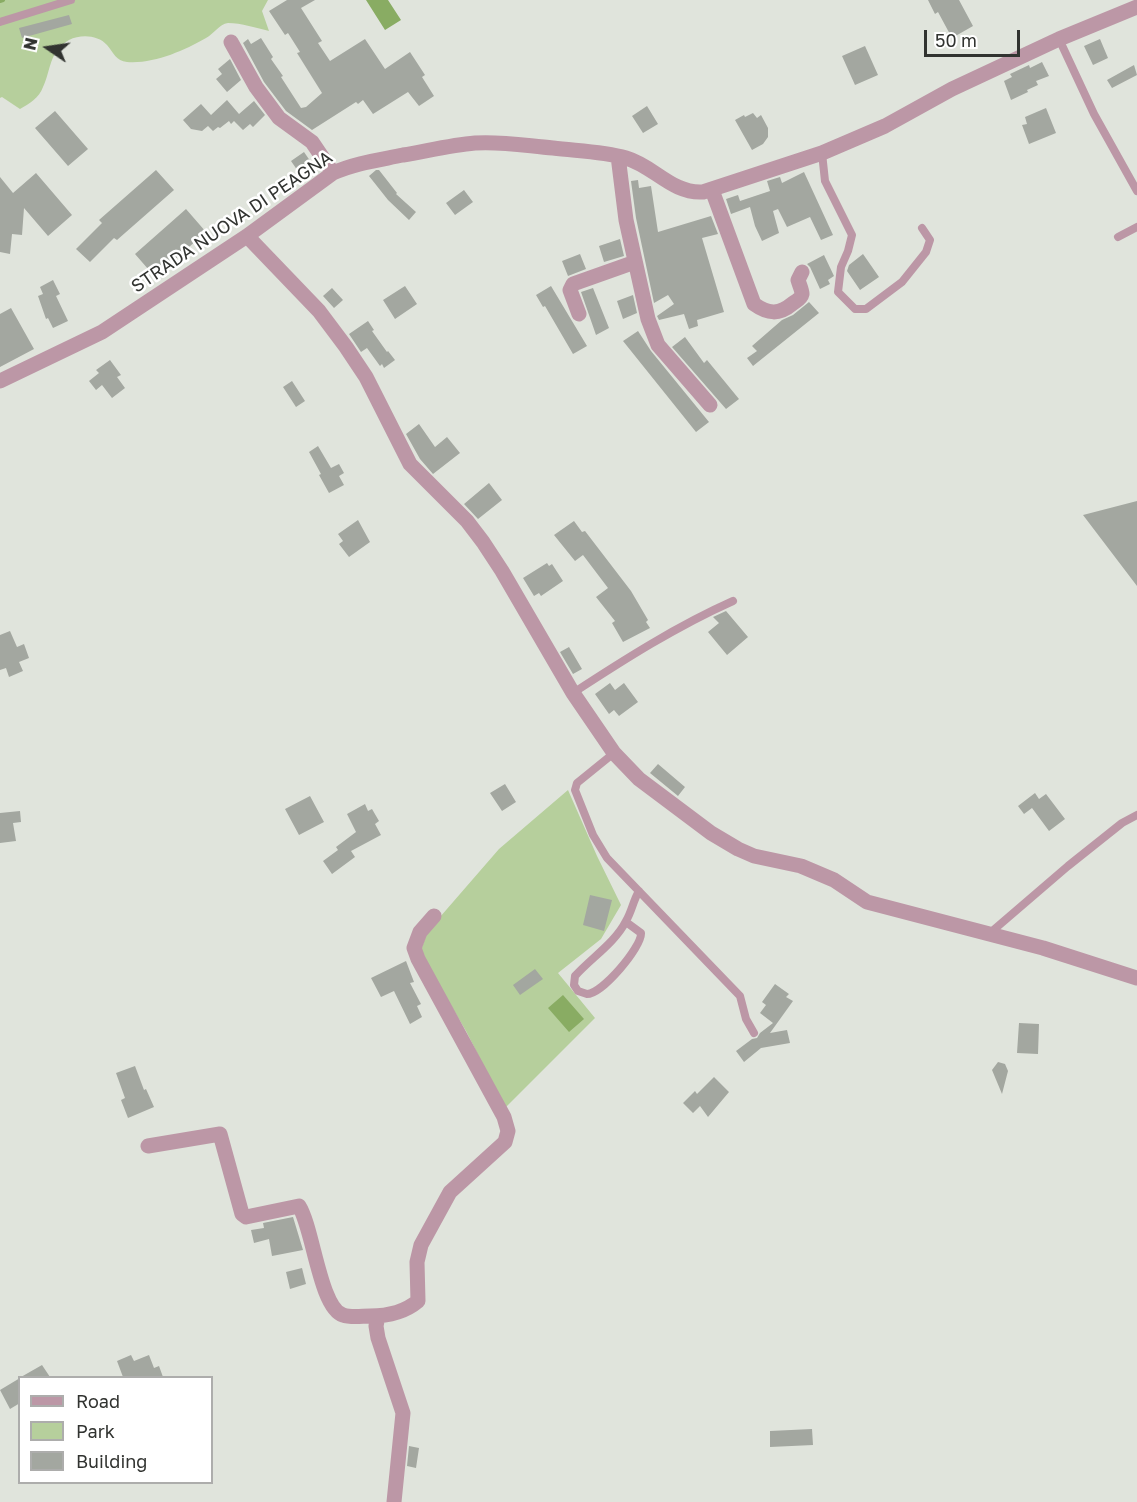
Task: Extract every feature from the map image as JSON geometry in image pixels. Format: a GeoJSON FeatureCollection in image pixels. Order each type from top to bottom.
{"type":"FeatureCollection","features":[{"type":"Feature","properties":{"kind":"street","name":"STRADA NUOVA DI PEAGNA"},"geometry":{"type":"LineString","coordinates":[[0,381],[102,332],[247,236],[333,173],[345,168],[487,142],[618,156],[639,163],[678,188],[693,193],[712,189],[822,153],[885,126],[952,89],[1059,39],[1137,7]]}},
{"type":"Feature","properties":{"kind":"street"},"geometry":{"type":"LineString","coordinates":[[231,42],[256,87],[279,118],[312,142],[333,173]]}},
{"type":"Feature","properties":{"kind":"street"},"geometry":{"type":"LineString","coordinates":[[618,156],[626,220],[648,319],[658,345],[710,405]]}},
{"type":"Feature","properties":{"kind":"street"},"geometry":{"type":"LineString","coordinates":[[712,189],[754,304],[762,310],[774,313],[783,312],[801,298],[798,280],[802,272]]}},
{"type":"Feature","properties":{"kind":"street"},"geometry":{"type":"LineString","coordinates":[[247,236],[319,311],[346,347],[366,377],[410,464],[467,521],[483,542],[573,693],[614,753],[639,779],[711,833],[738,849],[754,856],[801,866],[834,880],[867,902],[1043,948],[1137,978]]}},
{"type":"Feature","properties":{"kind":"street"},"geometry":{"type":"LineString","coordinates":[[579,314],[570,290],[573,284],[634,262]]}},
{"type":"Feature","properties":{"kind":"street"},"geometry":{"type":"LineString","coordinates":[[148,1146],[220,1134],[242,1214],[246,1217],[299,1206],[307,1223],[326,1295],[332,1308],[341,1315],[378,1316],[409,1309],[418,1301],[417,1262],[421,1245],[450,1192],[505,1142],[508,1131],[504,1117],[414,948],[420,932],[434,916]]}},
{"type":"Feature","properties":{"kind":"street"},"geometry":{"type":"LineString","coordinates":[[378,1316],[376,1326],[378,1338],[403,1413],[394,1502]]}},
{"type":"Feature","properties":{"kind":"lane"},"geometry":{"type":"LineString","coordinates":[[0,22],[71,0]]}},
{"type":"Feature","properties":{"kind":"lane"},"geometry":{"type":"LineString","coordinates":[[1059,39],[1094,114],[1137,191]]}},
{"type":"Feature","properties":{"kind":"lane"},"geometry":{"type":"LineString","coordinates":[[822,153],[825,181],[852,236],[841,267],[838,292],[855,309],[866,309],[902,282],[927,252],[930,240],[922,228]]}},
{"type":"Feature","properties":{"kind":"lane"},"geometry":{"type":"LineString","coordinates":[[1118,237],[1137,227]]}},
{"type":"Feature","properties":{"kind":"lane"},"geometry":{"type":"LineString","coordinates":[[573,693],[668,633],[734,601]]}},
{"type":"Feature","properties":{"kind":"lane"},"geometry":{"type":"LineString","coordinates":[[614,753],[577,783],[575,790],[593,836],[607,858],[740,996],[746,1019],[754,1033]]}},
{"type":"Feature","properties":{"kind":"lane"},"geometry":{"type":"LineString","coordinates":[[989,934],[1122,823],[1137,816]]}},
{"type":"Feature","properties":{"kind":"lane"},"geometry":{"type":"LineString","coordinates":[[626,922],[641,933],[641,940],[628,960],[595,991],[587,994],[578,991],[574,985],[575,976],[617,934],[626,922],[639,891]]}},
{"type":"Feature","properties":{"kind":"green space"},"geometry":{"type":"Polygon","coordinates":[[[0,0],[268,0],[262,11],[269,31],[228,23],[206,38],[178,52],[158,59],[137,62],[120,60],[99,39],[89,36],[74,38],[62,44],[54,55],[46,81],[39,94],[20,109],[2,97],[0,98],[0,0]]]}},
{"type":"Feature","properties":{"kind":"green space"},"geometry":{"type":"Polygon","coordinates":[[[568,790],[621,905],[601,939],[558,973],[595,1018],[505,1108],[466,1031],[420,953],[427,932],[499,849],[568,790]]]}},
{"type":"Feature","properties":{"kind":"shaded area"},"geometry":{"type":"Polygon","coordinates":[[[366,0],[388,0],[401,20],[385,30],[366,0]]]}},
{"type":"Feature","properties":{"kind":"shaded area"},"geometry":{"type":"Polygon","coordinates":[[[563,995],[584,1019],[569,1032],[548,1008],[563,995]]]}},
{"type":"Feature","properties":{"kind":"building"},"geometry":{"type":"Polygon","coordinates":[[[287,0],[315,0],[301,8],[322,41],[318,43],[330,61],[365,39],[385,69],[410,52],[425,75],[422,77],[434,96],[419,106],[408,92],[373,114],[363,100],[358,104],[356,102],[312,130],[286,111],[264,82],[243,43],[248,39],[251,44],[261,38],[273,57],[271,59],[283,76],[281,77],[301,108],[306,107],[322,93],[297,53],[300,52],[288,33],[285,35],[269,11],[287,0]]]}},
{"type":"Feature","properties":{"kind":"building"},"geometry":{"type":"Polygon","coordinates":[[[928,0],[959,0],[973,26],[952,38],[938,12],[935,14],[928,0]]]}},
{"type":"Feature","properties":{"kind":"building"},"geometry":{"type":"Polygon","coordinates":[[[69,15],[72,24],[22,38],[19,28],[69,15]]]}},
{"type":"Feature","properties":{"kind":"building"},"geometry":{"type":"Polygon","coordinates":[[[1100,39],[1108,58],[1093,65],[1084,46],[1100,39]]]}},
{"type":"Feature","properties":{"kind":"building"},"geometry":{"type":"Polygon","coordinates":[[[865,46],[878,75],[855,85],[842,56],[865,46]]]}},
{"type":"Feature","properties":{"kind":"building"},"geometry":{"type":"Polygon","coordinates":[[[230,59],[241,80],[227,92],[216,79],[222,74],[218,69],[230,59]]]}},
{"type":"Feature","properties":{"kind":"building"},"geometry":{"type":"Polygon","coordinates":[[[1042,62],[1049,76],[1036,81],[1038,85],[1011,100],[1004,81],[1012,77],[1010,74],[1042,62]]]}},
{"type":"Feature","properties":{"kind":"building"},"geometry":{"type":"Polygon","coordinates":[[[1134,65],[1137,75],[1112,88],[1107,80],[1134,65]]]}},
{"type":"Feature","properties":{"kind":"building"},"geometry":{"type":"Polygon","coordinates":[[[227,100],[239,114],[254,101],[265,115],[253,127],[250,124],[243,130],[234,121],[231,124],[229,121],[213,131],[208,126],[202,131],[191,129],[183,120],[201,104],[211,115],[227,100]]]}},
{"type":"Feature","properties":{"kind":"building"},"geometry":{"type":"Polygon","coordinates":[[[647,106],[658,124],[643,133],[632,116],[647,106]]]}},
{"type":"Feature","properties":{"kind":"building"},"geometry":{"type":"Polygon","coordinates":[[[1046,108],[1056,133],[1029,144],[1022,125],[1027,124],[1025,117],[1046,108]]]}},
{"type":"Feature","properties":{"kind":"building"},"geometry":{"type":"Polygon","coordinates":[[[55,111],[88,149],[68,166],[35,128],[55,111]]]}},
{"type":"Feature","properties":{"kind":"building"},"geometry":{"type":"Polygon","coordinates":[[[753,113],[757,118],[761,115],[768,128],[768,137],[763,144],[752,150],[735,120],[753,113]]]}},
{"type":"Feature","properties":{"kind":"building"},"geometry":{"type":"Polygon","coordinates":[[[304,152],[315,168],[302,177],[291,161],[304,152]]]}},
{"type":"Feature","properties":{"kind":"building"},"geometry":{"type":"Polygon","coordinates":[[[156,170],[174,190],[117,240],[114,238],[90,262],[76,249],[102,223],[99,220],[156,170]]]}},
{"type":"Feature","properties":{"kind":"building"},"geometry":{"type":"Polygon","coordinates":[[[379,170],[396,194],[416,212],[409,220],[388,200],[369,176],[379,170]]]}},
{"type":"Feature","properties":{"kind":"building"},"geometry":{"type":"Polygon","coordinates":[[[804,172],[833,235],[821,240],[810,217],[787,227],[778,209],[773,211],[779,233],[762,241],[750,207],[731,214],[726,199],[738,195],[740,201],[770,191],[767,181],[780,177],[782,183],[804,172]]]}},
{"type":"Feature","properties":{"kind":"building"},"geometry":{"type":"Polygon","coordinates":[[[36,173],[72,215],[48,236],[24,208],[22,235],[12,234],[10,254],[0,252],[0,177],[13,193],[36,173]]]}},
{"type":"Feature","properties":{"kind":"building"},"geometry":{"type":"Polygon","coordinates":[[[638,180],[639,188],[651,186],[658,232],[711,216],[718,234],[702,238],[724,312],[697,320],[698,326],[689,329],[684,314],[659,320],[657,316],[674,304],[668,295],[654,303],[636,218],[631,181],[638,180]]]}},
{"type":"Feature","properties":{"kind":"building"},"geometry":{"type":"Polygon","coordinates":[[[464,190],[473,202],[455,215],[446,203],[464,190]]]}},
{"type":"Feature","properties":{"kind":"building"},"geometry":{"type":"Polygon","coordinates":[[[186,209],[206,232],[155,277],[135,254],[186,209]]]}},
{"type":"Feature","properties":{"kind":"building"},"geometry":{"type":"Polygon","coordinates":[[[620,239],[624,256],[604,262],[599,246],[620,239]]]}},
{"type":"Feature","properties":{"kind":"building"},"geometry":{"type":"Polygon","coordinates":[[[580,254],[586,269],[568,276],[562,261],[580,254]]]}},
{"type":"Feature","properties":{"kind":"building"},"geometry":{"type":"Polygon","coordinates":[[[863,254],[879,277],[860,290],[847,271],[849,265],[863,254]]]}},
{"type":"Feature","properties":{"kind":"building"},"geometry":{"type":"Polygon","coordinates":[[[824,255],[834,276],[828,280],[830,284],[820,289],[807,264],[824,255]]]}},
{"type":"Feature","properties":{"kind":"building"},"geometry":{"type":"Polygon","coordinates":[[[53,280],[60,294],[56,296],[68,321],[53,328],[48,318],[46,319],[38,296],[43,294],[40,287],[53,280]]]}},
{"type":"Feature","properties":{"kind":"building"},"geometry":{"type":"Polygon","coordinates":[[[405,286],[417,304],[395,319],[383,300],[405,286]]]}},
{"type":"Feature","properties":{"kind":"building"},"geometry":{"type":"Polygon","coordinates":[[[551,286],[587,346],[573,354],[536,295],[551,286]]]}},
{"type":"Feature","properties":{"kind":"building"},"geometry":{"type":"Polygon","coordinates":[[[332,288],[343,300],[334,308],[323,296],[332,288]]]}},
{"type":"Feature","properties":{"kind":"building"},"geometry":{"type":"Polygon","coordinates":[[[593,288],[609,328],[596,335],[581,292],[593,288]]]}},
{"type":"Feature","properties":{"kind":"building"},"geometry":{"type":"Polygon","coordinates":[[[633,295],[637,313],[623,319],[617,301],[633,295]]]}},
{"type":"Feature","properties":{"kind":"building"},"geometry":{"type":"Polygon","coordinates":[[[809,302],[819,313],[753,366],[747,358],[757,351],[752,346],[782,320],[793,315],[809,302]]]}},
{"type":"Feature","properties":{"kind":"building"},"geometry":{"type":"Polygon","coordinates":[[[11,308],[34,349],[0,367],[0,314],[11,308]]]}},
{"type":"Feature","properties":{"kind":"building"},"geometry":{"type":"Polygon","coordinates":[[[368,321],[374,330],[372,331],[395,360],[384,368],[367,348],[361,352],[349,334],[368,321]]]}},
{"type":"Feature","properties":{"kind":"building"},"geometry":{"type":"Polygon","coordinates":[[[638,331],[651,351],[709,422],[696,432],[623,341],[638,331]]]}},
{"type":"Feature","properties":{"kind":"building"},"geometry":{"type":"Polygon","coordinates":[[[685,337],[704,363],[707,360],[739,399],[726,409],[672,347],[685,337]]]}},
{"type":"Feature","properties":{"kind":"building"},"geometry":{"type":"Polygon","coordinates":[[[110,360],[121,375],[117,377],[125,388],[112,398],[102,385],[96,390],[89,381],[99,373],[96,370],[110,360]]]}},
{"type":"Feature","properties":{"kind":"building"},"geometry":{"type":"Polygon","coordinates":[[[292,381],[305,401],[296,407],[283,387],[292,381]]]}},
{"type":"Feature","properties":{"kind":"building"},"geometry":{"type":"Polygon","coordinates":[[[419,424],[435,447],[447,437],[460,453],[433,474],[420,459],[406,434],[419,424]]]}},
{"type":"Feature","properties":{"kind":"building"},"geometry":{"type":"Polygon","coordinates":[[[318,446],[331,468],[339,464],[344,473],[339,476],[344,485],[329,493],[309,452],[318,446]]]}},
{"type":"Feature","properties":{"kind":"building"},"geometry":{"type":"Polygon","coordinates":[[[489,483],[502,500],[478,519],[464,504],[489,483]]]}},
{"type":"Feature","properties":{"kind":"building"},"geometry":{"type":"Polygon","coordinates":[[[1137,501],[1137,586],[1083,515],[1137,501]]]}},
{"type":"Feature","properties":{"kind":"building"},"geometry":{"type":"Polygon","coordinates":[[[358,520],[370,542],[349,557],[339,544],[343,541],[338,534],[358,520]]]}},
{"type":"Feature","properties":{"kind":"building"},"geometry":{"type":"Polygon","coordinates":[[[574,521],[582,532],[585,531],[631,591],[648,620],[646,622],[650,628],[623,642],[612,623],[615,621],[596,597],[608,588],[583,555],[575,561],[554,535],[574,521]]]}},
{"type":"Feature","properties":{"kind":"building"},"geometry":{"type":"Polygon","coordinates":[[[547,563],[549,566],[552,564],[563,581],[541,596],[539,593],[534,596],[523,578],[547,563]]]}},
{"type":"Feature","properties":{"kind":"building"},"geometry":{"type":"Polygon","coordinates":[[[726,611],[748,637],[727,655],[708,632],[719,623],[713,617],[726,611]]]}},
{"type":"Feature","properties":{"kind":"building"},"geometry":{"type":"Polygon","coordinates":[[[10,631],[17,647],[24,644],[29,658],[19,662],[23,671],[9,677],[6,668],[0,670],[0,635],[10,631]]]}},
{"type":"Feature","properties":{"kind":"building"},"geometry":{"type":"Polygon","coordinates":[[[569,647],[582,669],[573,674],[560,652],[569,647]]]}},
{"type":"Feature","properties":{"kind":"building"},"geometry":{"type":"Polygon","coordinates":[[[610,683],[615,690],[624,683],[638,702],[619,716],[614,710],[609,714],[595,694],[610,683]]]}},
{"type":"Feature","properties":{"kind":"building"},"geometry":{"type":"Polygon","coordinates":[[[658,764],[685,787],[678,796],[650,773],[658,764]]]}},
{"type":"Feature","properties":{"kind":"building"},"geometry":{"type":"Polygon","coordinates":[[[505,784],[516,802],[502,811],[490,793],[505,784]]]}},
{"type":"Feature","properties":{"kind":"building"},"geometry":{"type":"Polygon","coordinates":[[[1035,793],[1039,799],[1046,794],[1065,819],[1049,831],[1032,808],[1024,814],[1018,806],[1035,793]]]}},
{"type":"Feature","properties":{"kind":"building"},"geometry":{"type":"Polygon","coordinates":[[[310,796],[324,822],[299,835],[285,809],[310,796]]]}},
{"type":"Feature","properties":{"kind":"building"},"geometry":{"type":"Polygon","coordinates":[[[365,804],[368,811],[372,809],[379,821],[375,824],[381,835],[351,851],[355,857],[332,874],[323,861],[338,850],[336,847],[356,832],[347,814],[365,804]]]}},
{"type":"Feature","properties":{"kind":"building"},"geometry":{"type":"Polygon","coordinates":[[[20,811],[21,822],[13,823],[16,841],[0,843],[0,813],[20,811]]]}},
{"type":"Feature","properties":{"kind":"building"},"geometry":{"type":"Polygon","coordinates":[[[590,895],[612,900],[604,931],[583,925],[590,895]]]}},
{"type":"Feature","properties":{"kind":"building"},"geometry":{"type":"Polygon","coordinates":[[[406,961],[414,982],[410,983],[421,1004],[417,1006],[422,1017],[410,1024],[394,991],[381,997],[371,978],[406,961]]]}},
{"type":"Feature","properties":{"kind":"building"},"geometry":{"type":"Polygon","coordinates":[[[535,969],[543,979],[520,995],[513,985],[535,969]]]}},
{"type":"Feature","properties":{"kind":"building"},"geometry":{"type":"Polygon","coordinates":[[[775,984],[789,994],[786,997],[793,1001],[770,1033],[787,1030],[790,1043],[761,1048],[744,1062],[736,1051],[757,1038],[773,1023],[760,1013],[766,1005],[762,1002],[775,984]]]}},
{"type":"Feature","properties":{"kind":"building"},"geometry":{"type":"Polygon","coordinates":[[[1019,1023],[1039,1024],[1038,1054],[1017,1053],[1019,1023]]]}},
{"type":"Feature","properties":{"kind":"building"},"geometry":{"type":"Polygon","coordinates":[[[998,1062],[1005,1064],[1008,1071],[1002,1094],[992,1070],[998,1062]]]}},
{"type":"Feature","properties":{"kind":"building"},"geometry":{"type":"Polygon","coordinates":[[[135,1066],[144,1090],[146,1089],[154,1107],[128,1118],[121,1100],[125,1098],[116,1073],[135,1066]]]}},
{"type":"Feature","properties":{"kind":"building"},"geometry":{"type":"Polygon","coordinates":[[[714,1077],[729,1092],[708,1117],[700,1106],[693,1113],[683,1103],[695,1091],[697,1094],[714,1077]]]}},
{"type":"Feature","properties":{"kind":"building"},"geometry":{"type":"Polygon","coordinates":[[[293,1217],[303,1250],[272,1256],[269,1239],[254,1243],[251,1230],[264,1228],[263,1223],[293,1217]]]}},
{"type":"Feature","properties":{"kind":"building"},"geometry":{"type":"Polygon","coordinates":[[[302,1268],[306,1284],[290,1289],[286,1272],[302,1268]]]}},
{"type":"Feature","properties":{"kind":"building"},"geometry":{"type":"Polygon","coordinates":[[[131,1355],[134,1361],[149,1355],[154,1368],[159,1366],[163,1376],[123,1376],[117,1361],[131,1355]]]}},
{"type":"Feature","properties":{"kind":"building"},"geometry":{"type":"Polygon","coordinates":[[[42,1365],[49,1376],[23,1376],[42,1365]]]}},
{"type":"Feature","properties":{"kind":"building"},"geometry":{"type":"Polygon","coordinates":[[[18,1379],[18,1404],[10,1409],[0,1390],[18,1379]]]}},
{"type":"Feature","properties":{"kind":"building"},"geometry":{"type":"Polygon","coordinates":[[[812,1429],[813,1445],[770,1447],[770,1431],[812,1429]]]}},
{"type":"Feature","properties":{"kind":"building"},"geometry":{"type":"Polygon","coordinates":[[[409,1446],[419,1448],[416,1468],[407,1466],[409,1446]]]}}]}
